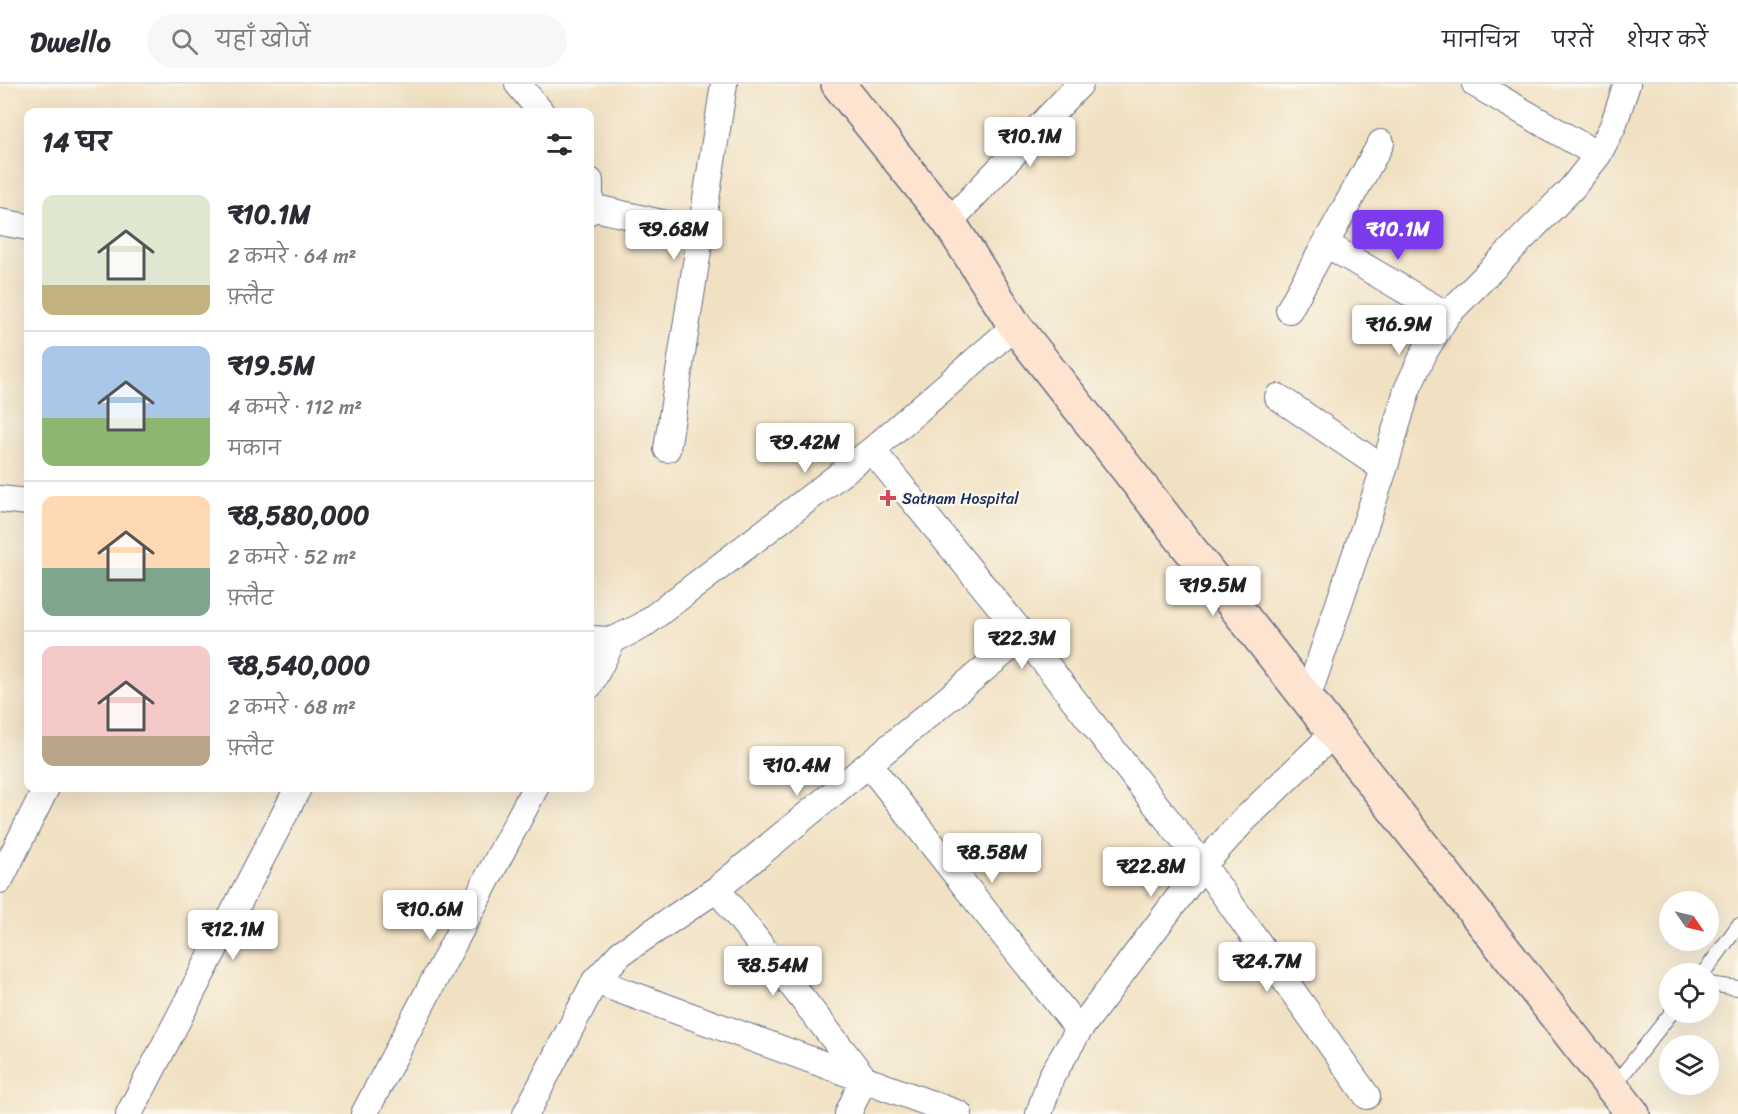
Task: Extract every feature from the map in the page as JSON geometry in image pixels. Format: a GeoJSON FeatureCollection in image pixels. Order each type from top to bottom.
{"type":"FeatureCollection","features":[{"type":"Feature","properties":{"kind":"main road"},"geometry":{"type":"LineString","coordinates":[[838,84],[949,222],[1015,326],[1308,696],[1633,1114]]}},
{"type":"Feature","properties":{"kind":"street"},"geometry":{"type":"LineString","coordinates":[[518,84],[538,108]]}},
{"type":"Feature","properties":{"kind":"street"},"geometry":{"type":"LineString","coordinates":[[667,448],[724,84]]}},
{"type":"Feature","properties":{"kind":"street"},"geometry":{"type":"LineString","coordinates":[[949,222],[1080,84]]}},
{"type":"Feature","properties":{"kind":"street"},"geometry":{"type":"LineString","coordinates":[[1475,84],[1598,155]]}},
{"type":"Feature","properties":{"kind":"street"},"geometry":{"type":"LineString","coordinates":[[1308,696],[1384,469],[1407,390],[1425,351],[1447,315],[1572,188],[1598,155],[1613,126],[1627,84]]}},
{"type":"Feature","properties":{"kind":"street"},"geometry":{"type":"LineString","coordinates":[[1289,310],[1381,143]]}},
{"type":"Feature","properties":{"kind":"street"},"geometry":{"type":"LineString","coordinates":[[594,210],[701,232]]}},
{"type":"Feature","properties":{"kind":"street"},"geometry":{"type":"LineString","coordinates":[[0,222],[24,226]]}},
{"type":"Feature","properties":{"kind":"street"},"geometry":{"type":"LineString","coordinates":[[1326,244],[1447,315]]}},
{"type":"Feature","properties":{"kind":"street"},"geometry":{"type":"LineString","coordinates":[[594,669],[601,640],[642,626],[666,609],[872,450],[1015,326]]}},
{"type":"Feature","properties":{"kind":"street"},"geometry":{"type":"LineString","coordinates":[[1278,397],[1384,469]]}},
{"type":"Feature","properties":{"kind":"street"},"geometry":{"type":"LineString","coordinates":[[872,450],[1024,636],[1203,865],[1367,1096]]}},
{"type":"Feature","properties":{"kind":"street"},"geometry":{"type":"LineString","coordinates":[[0,499],[24,502]]}},
{"type":"Feature","properties":{"kind":"street"},"geometry":{"type":"LineString","coordinates":[[526,1114],[595,981],[621,953],[717,889],[870,766],[1024,636]]}},
{"type":"Feature","properties":{"kind":"street"},"geometry":{"type":"LineString","coordinates":[[1039,1114],[1051,1077],[1079,1030],[1203,865],[1243,821],[1335,732]]}},
{"type":"Feature","properties":{"kind":"street"},"geometry":{"type":"LineString","coordinates":[[870,766],[1079,1030]]}},
{"type":"Feature","properties":{"kind":"street"},"geometry":{"type":"LineString","coordinates":[[0,880],[44,792]]}},
{"type":"Feature","properties":{"kind":"street"},"geometry":{"type":"LineString","coordinates":[[129,1114],[296,792]]}},
{"type":"Feature","properties":{"kind":"street"},"geometry":{"type":"LineString","coordinates":[[364,1114],[534,792]]}},
{"type":"Feature","properties":{"kind":"street"},"geometry":{"type":"LineString","coordinates":[[717,889],[864,1078]]}},
{"type":"Feature","properties":{"kind":"street"},"geometry":{"type":"LineString","coordinates":[[595,981],[959,1114]]}},
{"type":"Feature","properties":{"kind":"street"},"geometry":{"type":"LineString","coordinates":[[848,1114],[864,1078]]}},
{"type":"Feature","properties":{"kind":"lane"},"geometry":{"type":"LineString","coordinates":[[1711,963],[1738,926]]}},
{"type":"Feature","properties":{"kind":"lane"},"geometry":{"type":"LineString","coordinates":[[1719,985],[1738,988]]}},
{"type":"Feature","properties":{"kind":"lane"},"geometry":{"type":"LineString","coordinates":[[1612,1088],[1663,1023]]}},
{"type":"Feature","properties":{"kind":"place","name":"Satnam Hospital"},"geometry":{"type":"Point","coordinates":[888,498]}}]}
